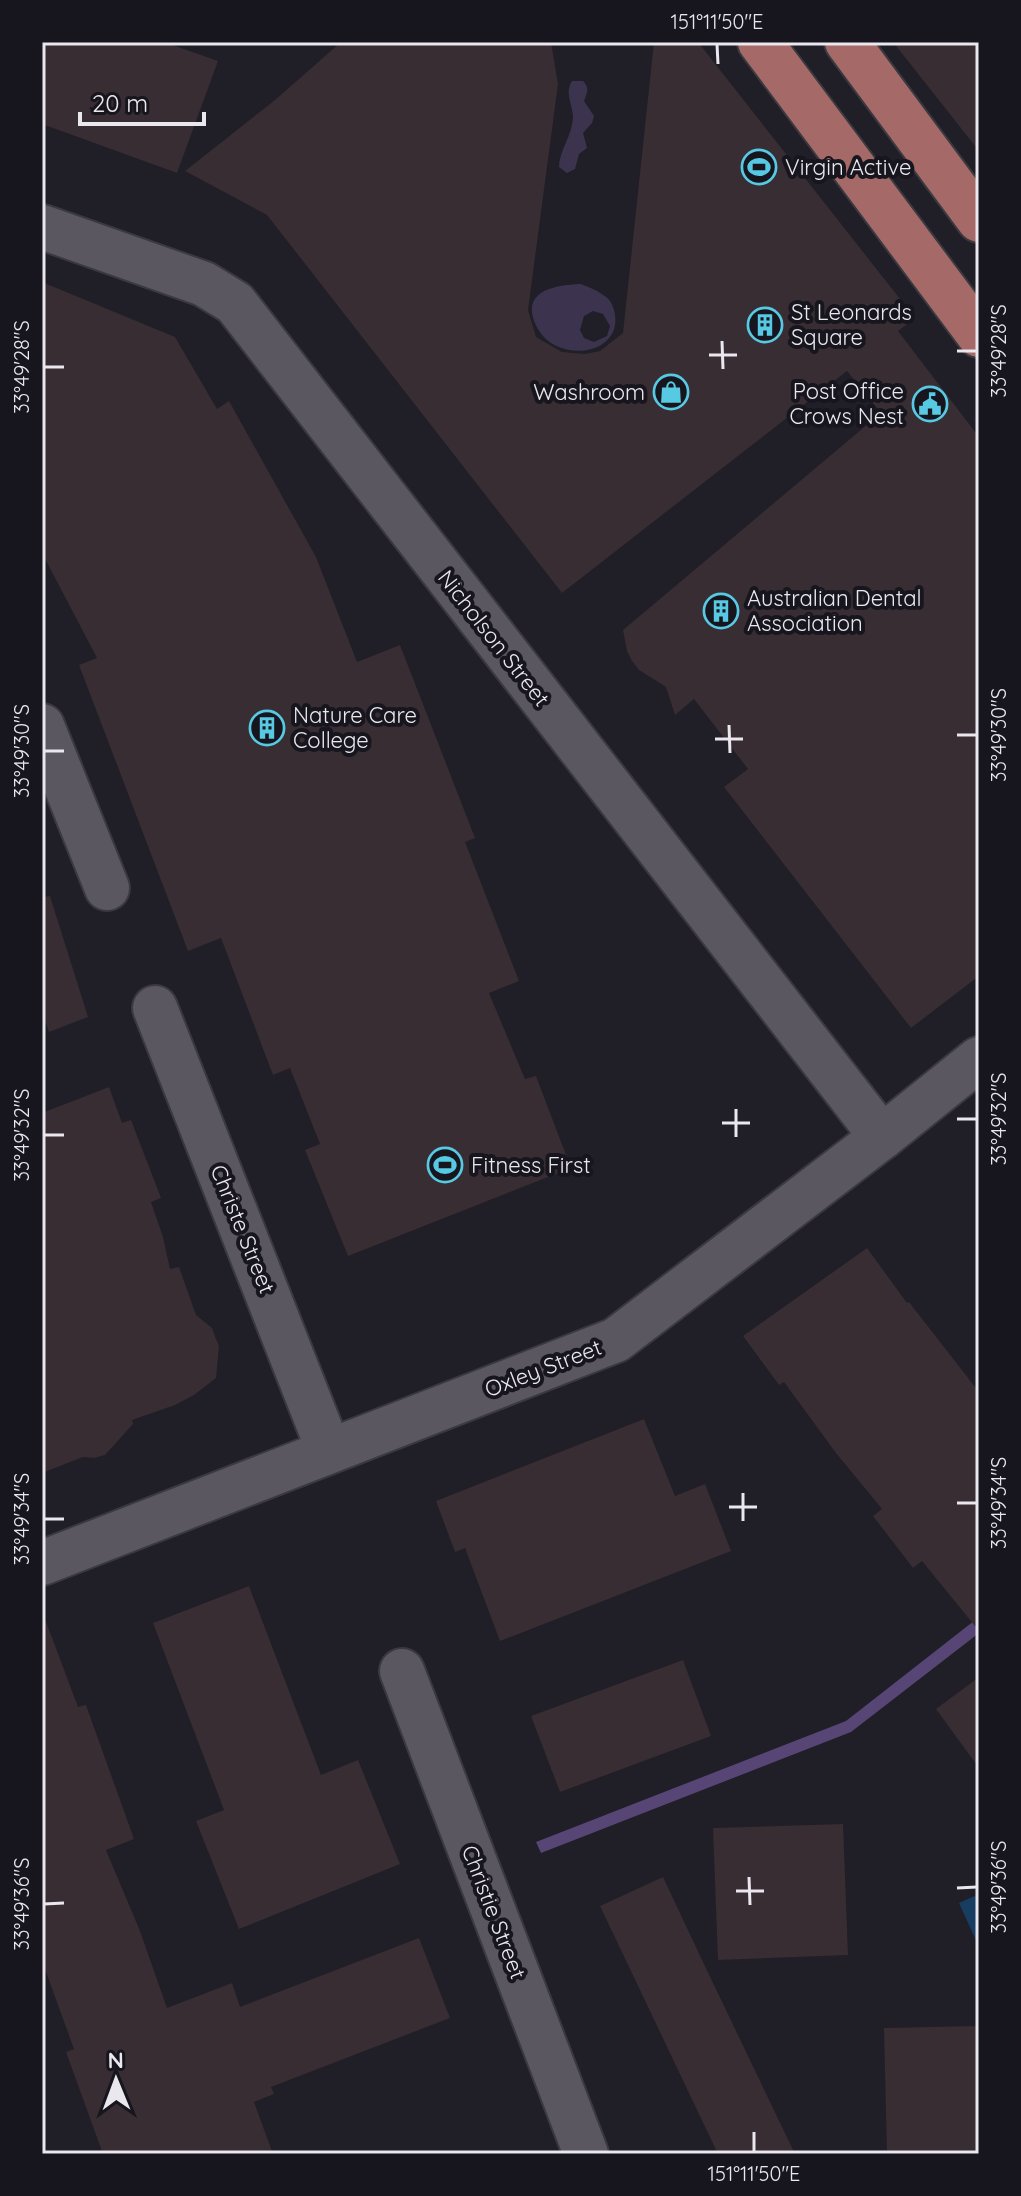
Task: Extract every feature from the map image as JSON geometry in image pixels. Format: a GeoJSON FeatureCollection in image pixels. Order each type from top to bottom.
{"type":"FeatureCollection","features":[{"type":"Feature","properties":{"kind":"main road"},"geometry":{"type":"LineString","coordinates":[[760,42],[979,335]]}},
{"type":"Feature","properties":{"kind":"main road"},"geometry":{"type":"LineString","coordinates":[[847,42],[979,220]]}},
{"type":"Feature","properties":{"kind":"street","name":"Nicholson Street"},"geometry":{"type":"LineString","coordinates":[[42,227],[204,284],[235,303],[882,1137]]}},
{"type":"Feature","properties":{"kind":"street"},"geometry":{"type":"LineString","coordinates":[[42,726],[107,888]]}},
{"type":"Feature","properties":{"kind":"street","name":"Christe Street"},"geometry":{"type":"LineString","coordinates":[[155,1008],[329,1451]]}},
{"type":"Feature","properties":{"kind":"street","name":"Oxley Street"},"geometry":{"type":"LineString","coordinates":[[42,1563],[616,1340],[979,1059]]}},
{"type":"Feature","properties":{"kind":"street","name":"Christie Street"},"geometry":{"type":"LineString","coordinates":[[402,1671],[586,2154]]}},
{"type":"Feature","properties":{"kind":"shaded area"},"geometry":{"type":"Polygon","coordinates":[[[572,81],[583,81],[587,86],[584,101],[594,116],[583,133],[587,148],[579,154],[575,169],[567,173],[559,167],[572,125],[569,90],[572,81]]]}},
{"type":"Feature","properties":{"kind":"shaded area"},"geometry":{"type":"Polygon","coordinates":[[[581,284],[605,296],[611,303],[615,325],[610,337],[600,345],[574,351],[560,348],[548,340],[538,329],[532,306],[541,293],[549,289],[581,284]],[[593,311],[584,316],[580,330],[584,338],[594,342],[607,336],[610,326],[603,314],[593,311]]]}},
{"type":"Feature","properties":{"kind":"shaded area"},"geometry":{"type":"Polygon","coordinates":[[[979,1617],[979,1633],[851,1732],[541,1853],[536,1842],[846,1721],[979,1617]]]}},
{"type":"Feature","properties":{"kind":"water"},"geometry":{"type":"Polygon","coordinates":[[[979,1894],[979,1947],[959,1903],[979,1894]]]}},
{"type":"Feature","properties":{"kind":"building"},"geometry":{"type":"Polygon","coordinates":[[[42,42],[164,42],[218,61],[177,173],[42,124],[42,42]]]}},
{"type":"Feature","properties":{"kind":"building"},"geometry":{"type":"Polygon","coordinates":[[[341,42],[551,42],[558,84],[528,310],[536,337],[562,352],[585,354],[600,351],[623,333],[654,42],[698,42],[915,318],[898,331],[979,437],[979,976],[911,1028],[724,787],[748,769],[694,699],[675,715],[666,687],[639,670],[632,661],[623,630],[881,413],[847,371],[562,593],[267,215],[185,171],[275,100],[341,42]]]}},
{"type":"Feature","properties":{"kind":"building"},"geometry":{"type":"Polygon","coordinates":[[[893,42],[979,42],[979,151],[893,42]]]}},
{"type":"Feature","properties":{"kind":"building"},"geometry":{"type":"Polygon","coordinates":[[[42,282],[175,337],[217,409],[229,401],[316,557],[357,662],[400,645],[475,838],[465,842],[519,981],[489,993],[525,1079],[536,1076],[571,1168],[348,1256],[305,1150],[320,1144],[290,1068],[273,1075],[221,938],[188,951],[79,665],[97,658],[42,553],[42,282]]]}},
{"type":"Feature","properties":{"kind":"building"},"geometry":{"type":"Polygon","coordinates":[[[50,896],[88,1017],[49,1032],[42,1013],[42,897],[50,896]]]}},
{"type":"Feature","properties":{"kind":"building"},"geometry":{"type":"Polygon","coordinates":[[[109,1087],[122,1123],[131,1120],[161,1198],[151,1202],[170,1269],[179,1267],[196,1315],[212,1328],[219,1346],[216,1378],[175,1405],[132,1420],[133,1424],[105,1455],[83,1457],[42,1473],[42,1113],[109,1087]]]}},
{"type":"Feature","properties":{"kind":"building"},"geometry":{"type":"Polygon","coordinates":[[[867,1248],[979,1392],[979,1631],[922,1561],[913,1568],[873,1516],[882,1509],[784,1382],[779,1385],[743,1336],[867,1248]]]}},
{"type":"Feature","properties":{"kind":"building"},"geometry":{"type":"Polygon","coordinates":[[[644,1419],[675,1496],[705,1484],[731,1551],[500,1641],[465,1548],[455,1552],[436,1501],[644,1419]]]}},
{"type":"Feature","properties":{"kind":"building"},"geometry":{"type":"Polygon","coordinates":[[[249,1586],[321,1775],[358,1760],[400,1864],[239,1929],[196,1821],[224,1810],[153,1623],[249,1586]]]}},
{"type":"Feature","properties":{"kind":"building"},"geometry":{"type":"Polygon","coordinates":[[[45,1619],[78,1707],[86,1705],[134,1839],[106,1850],[140,1931],[167,2008],[232,1983],[240,2007],[419,1938],[450,2018],[271,2087],[274,2094],[254,2102],[273,2154],[103,2154],[66,2052],[74,2049],[42,1961],[42,1620],[45,1619]]]}},
{"type":"Feature","properties":{"kind":"building"},"geometry":{"type":"Polygon","coordinates":[[[683,1660],[711,1736],[560,1792],[531,1716],[683,1660]]]}},
{"type":"Feature","properties":{"kind":"building"},"geometry":{"type":"Polygon","coordinates":[[[979,1677],[979,1768],[936,1709],[979,1677]]]}},
{"type":"Feature","properties":{"kind":"building"},"geometry":{"type":"Polygon","coordinates":[[[843,1824],[848,1955],[718,1960],[713,1828],[843,1824]]]}},
{"type":"Feature","properties":{"kind":"building"},"geometry":{"type":"Polygon","coordinates":[[[663,1877],[795,2154],[718,2154],[600,1906],[663,1877]]]}},
{"type":"Feature","properties":{"kind":"building"},"geometry":{"type":"Polygon","coordinates":[[[979,2026],[979,2154],[887,2154],[884,2028],[979,2026]]]}},
{"type":"Feature","properties":{"kind":"place","name":"Virgin Active"},"geometry":{"type":"Point","coordinates":[759,167]}},
{"type":"Feature","properties":{"kind":"place","name":"St Leonards Square"},"geometry":{"type":"Point","coordinates":[765,325]}},
{"type":"Feature","properties":{"kind":"place","name":"Washroom"},"geometry":{"type":"Point","coordinates":[671,392]}},
{"type":"Feature","properties":{"kind":"place","name":"Post Office Crows Nest"},"geometry":{"type":"Point","coordinates":[930,404]}},
{"type":"Feature","properties":{"kind":"place","name":"Australian Dental Association"},"geometry":{"type":"Point","coordinates":[721,611]}},
{"type":"Feature","properties":{"kind":"place","name":"Nature Care College"},"geometry":{"type":"Point","coordinates":[267,728]}},
{"type":"Feature","properties":{"kind":"place","name":"Fitness First"},"geometry":{"type":"Point","coordinates":[445,1165]}}]}
